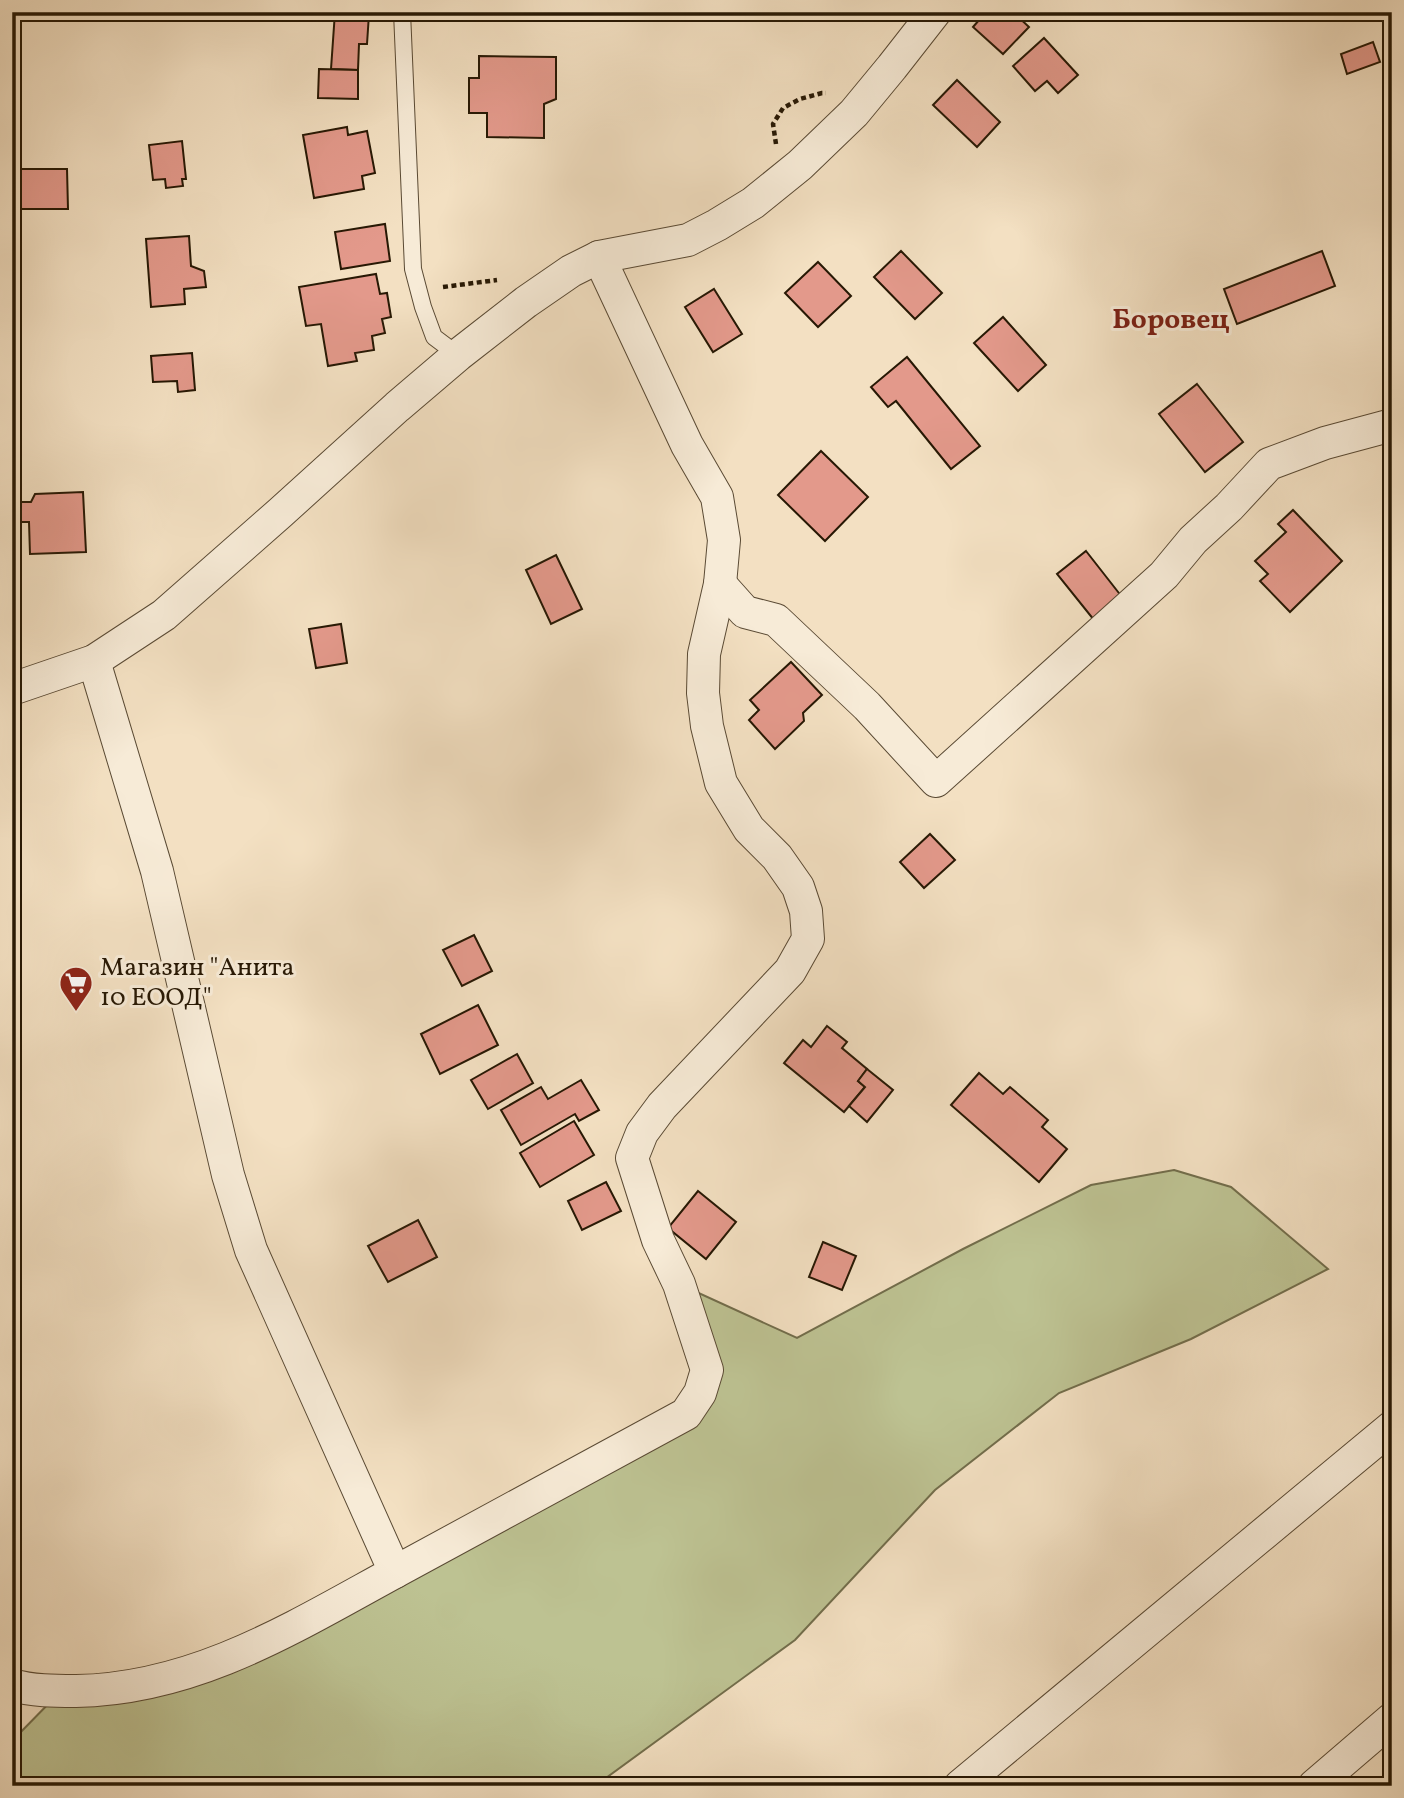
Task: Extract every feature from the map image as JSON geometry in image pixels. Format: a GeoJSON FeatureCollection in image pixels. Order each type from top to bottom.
{"type":"FeatureCollection","features":[{"type":"Feature","properties":{"kind":"street"},"geometry":{"type":"LineString","coordinates":[[12,689],[94,661],[164,615],[458,355],[571,271],[599,257],[688,240],[753,203],[800,165],[854,113],[935,12]]}},
{"type":"Feature","properties":{"kind":"street"},"geometry":{"type":"LineString","coordinates":[[12,1685],[61,1691],[105,1690],[186,1674],[261,1645],[686,1414],[700,1393],[707,1370],[679,1284],[658,1240],[632,1158],[642,1133],[662,1106],[790,971],[808,940],[806,911],[798,887],[777,857],[749,829],[721,783],[713,754],[703,693],[704,654],[720,584],[724,540],[718,497],[687,445],[599,257]]}},
{"type":"Feature","properties":{"kind":"street"},"geometry":{"type":"LineString","coordinates":[[720,584],[745,611],[776,620],[867,706],[936,781],[1164,575],[1193,540],[1269,464],[1325,443],[1392,425]]}},
{"type":"Feature","properties":{"kind":"street"},"geometry":{"type":"LineString","coordinates":[[94,661],[157,871],[228,1175],[251,1250],[395,1572]]}},
{"type":"Feature","properties":{"kind":"street"},"geometry":{"type":"LineString","coordinates":[[960,1786],[1392,1426]]}},
{"type":"Feature","properties":{"kind":"street"},"geometry":{"type":"LineString","coordinates":[[1314,1786],[1392,1719]]}},
{"type":"Feature","properties":{"kind":"lane"},"geometry":{"type":"LineString","coordinates":[[402,12],[413,269],[434,337],[458,355]]}},
{"type":"Feature","properties":{"kind":"green space"},"geometry":{"type":"Polygon","coordinates":[[[1174,1170],[1231,1187],[1328,1269],[1191,1339],[1059,1393],[935,1490],[795,1640],[595,1786],[12,1786],[12,1741],[61,1691],[186,1674],[700,1393],[679,1284],[797,1338],[963,1249],[1091,1185],[1174,1170]]]}},
{"type":"Feature","properties":{"kind":"building"},"geometry":{"type":"Polygon","coordinates":[[[335,12],[369,14],[367,44],[359,44],[358,70],[331,69],[335,12]]]}},
{"type":"Feature","properties":{"kind":"building"},"geometry":{"type":"Polygon","coordinates":[[[986,12],[1013,12],[1029,27],[1003,54],[973,27],[986,12]]]}},
{"type":"Feature","properties":{"kind":"building"},"geometry":{"type":"Polygon","coordinates":[[[1044,38],[1078,75],[1058,93],[1047,81],[1035,91],[1013,66],[1044,38]]]}},
{"type":"Feature","properties":{"kind":"building"},"geometry":{"type":"Polygon","coordinates":[[[1373,42],[1380,62],[1347,74],[1341,54],[1373,42]]]}},
{"type":"Feature","properties":{"kind":"building"},"geometry":{"type":"Polygon","coordinates":[[[479,56],[556,57],[556,99],[544,104],[544,138],[487,137],[487,113],[469,113],[469,78],[479,78],[479,56]]]}},
{"type":"Feature","properties":{"kind":"building"},"geometry":{"type":"Polygon","coordinates":[[[319,69],[358,70],[358,99],[318,98],[319,69]]]}},
{"type":"Feature","properties":{"kind":"building"},"geometry":{"type":"Polygon","coordinates":[[[957,80],[1000,122],[977,147],[933,105],[957,80]]]}},
{"type":"Feature","properties":{"kind":"building"},"geometry":{"type":"Polygon","coordinates":[[[347,127],[348,135],[367,131],[375,173],[362,176],[364,189],[314,198],[303,135],[347,127]]]}},
{"type":"Feature","properties":{"kind":"building"},"geometry":{"type":"Polygon","coordinates":[[[182,141],[186,179],[182,179],[183,186],[166,188],[165,179],[153,180],[149,145],[182,141]]]}},
{"type":"Feature","properties":{"kind":"building"},"geometry":{"type":"Polygon","coordinates":[[[12,169],[67,169],[68,209],[12,209],[12,169]]]}},
{"type":"Feature","properties":{"kind":"building"},"geometry":{"type":"Polygon","coordinates":[[[385,224],[390,261],[341,269],[335,232],[385,224]]]}},
{"type":"Feature","properties":{"kind":"building"},"geometry":{"type":"Polygon","coordinates":[[[189,236],[191,266],[204,271],[206,287],[184,289],[185,304],[151,307],[146,239],[189,236]]]}},
{"type":"Feature","properties":{"kind":"building"},"geometry":{"type":"Polygon","coordinates":[[[901,251],[942,293],[915,319],[874,277],[901,251]]]}},
{"type":"Feature","properties":{"kind":"building"},"geometry":{"type":"Polygon","coordinates":[[[1322,251],[1335,286],[1237,324],[1224,289],[1322,251]]]}},
{"type":"Feature","properties":{"kind":"building"},"geometry":{"type":"Polygon","coordinates":[[[818,262],[851,296],[818,327],[785,293],[818,262]]]}},
{"type":"Feature","properties":{"kind":"building"},"geometry":{"type":"Polygon","coordinates":[[[376,274],[380,294],[387,293],[391,317],[382,319],[385,333],[372,336],[374,350],[355,353],[357,361],[328,366],[321,324],[306,326],[299,287],[376,274]]]}},
{"type":"Feature","properties":{"kind":"building"},"geometry":{"type":"Polygon","coordinates":[[[714,289],[742,334],[713,352],[685,307],[714,289]]]}},
{"type":"Feature","properties":{"kind":"building"},"geometry":{"type":"Polygon","coordinates":[[[1003,317],[1046,365],[1018,391],[974,343],[1003,317]]]}},
{"type":"Feature","properties":{"kind":"building"},"geometry":{"type":"Polygon","coordinates":[[[192,353],[195,390],[178,392],[177,381],[153,382],[151,356],[192,353]]]}},
{"type":"Feature","properties":{"kind":"building"},"geometry":{"type":"Polygon","coordinates":[[[907,357],[980,446],[951,469],[896,401],[888,407],[871,387],[907,357]]]}},
{"type":"Feature","properties":{"kind":"building"},"geometry":{"type":"Polygon","coordinates":[[[1197,384],[1243,442],[1205,472],[1159,414],[1197,384]]]}},
{"type":"Feature","properties":{"kind":"building"},"geometry":{"type":"Polygon","coordinates":[[[821,451],[868,497],[825,541],[778,495],[821,451]]]}},
{"type":"Feature","properties":{"kind":"building"},"geometry":{"type":"Polygon","coordinates":[[[83,492],[86,552],[30,554],[29,522],[15,522],[14,502],[31,502],[35,494],[83,492]]]}},
{"type":"Feature","properties":{"kind":"building"},"geometry":{"type":"Polygon","coordinates":[[[1293,510],[1342,561],[1290,612],[1260,581],[1268,574],[1255,561],[1286,532],[1278,524],[1293,510]]]}},
{"type":"Feature","properties":{"kind":"building"},"geometry":{"type":"Polygon","coordinates":[[[1086,551],[1122,597],[1094,620],[1057,574],[1086,551]]]}},
{"type":"Feature","properties":{"kind":"building"},"geometry":{"type":"Polygon","coordinates":[[[556,555],[582,609],[551,624],[526,570],[556,555]]]}},
{"type":"Feature","properties":{"kind":"building"},"geometry":{"type":"Polygon","coordinates":[[[341,624],[347,663],[316,668],[309,629],[341,624]]]}},
{"type":"Feature","properties":{"kind":"building"},"geometry":{"type":"Polygon","coordinates":[[[791,662],[822,695],[803,713],[804,721],[775,749],[749,720],[759,710],[750,700],[791,662]]]}},
{"type":"Feature","properties":{"kind":"building"},"geometry":{"type":"Polygon","coordinates":[[[930,834],[955,860],[924,888],[900,862],[930,834]]]}},
{"type":"Feature","properties":{"kind":"building"},"geometry":{"type":"Polygon","coordinates":[[[474,935],[492,971],[462,986],[443,950],[474,935]]]}},
{"type":"Feature","properties":{"kind":"building"},"geometry":{"type":"Polygon","coordinates":[[[478,1005],[498,1045],[440,1074],[421,1034],[478,1005]]]}},
{"type":"Feature","properties":{"kind":"building"},"geometry":{"type":"Polygon","coordinates":[[[827,1026],[847,1042],[842,1048],[867,1069],[858,1081],[865,1087],[844,1112],[784,1063],[803,1040],[811,1047],[827,1026]]]}},
{"type":"Feature","properties":{"kind":"building"},"geometry":{"type":"Polygon","coordinates":[[[517,1054],[533,1083],[488,1109],[471,1080],[517,1054]]]}},
{"type":"Feature","properties":{"kind":"building"},"geometry":{"type":"Polygon","coordinates":[[[867,1069],[893,1090],[867,1122],[849,1106],[865,1087],[858,1081],[867,1069]]]}},
{"type":"Feature","properties":{"kind":"building"},"geometry":{"type":"Polygon","coordinates":[[[979,1073],[1003,1094],[1010,1087],[1048,1120],[1042,1127],[1067,1149],[1039,1182],[951,1105],[979,1073]]]}},
{"type":"Feature","properties":{"kind":"building"},"geometry":{"type":"Polygon","coordinates":[[[581,1080],[599,1110],[579,1121],[575,1114],[521,1145],[501,1110],[541,1087],[548,1099],[581,1080]]]}},
{"type":"Feature","properties":{"kind":"building"},"geometry":{"type":"Polygon","coordinates":[[[574,1121],[594,1155],[540,1187],[520,1153],[574,1121]]]}},
{"type":"Feature","properties":{"kind":"building"},"geometry":{"type":"Polygon","coordinates":[[[606,1182],[621,1211],[582,1230],[568,1201],[606,1182]]]}},
{"type":"Feature","properties":{"kind":"building"},"geometry":{"type":"Polygon","coordinates":[[[698,1191],[736,1222],[706,1259],[668,1228],[698,1191]]]}},
{"type":"Feature","properties":{"kind":"building"},"geometry":{"type":"Polygon","coordinates":[[[418,1220],[437,1257],[388,1282],[368,1246],[418,1220]]]}},
{"type":"Feature","properties":{"kind":"building"},"geometry":{"type":"Polygon","coordinates":[[[823,1242],[856,1256],[842,1290],[809,1277],[823,1242]]]}},
{"type":"Feature","properties":{"kind":"place","name":"Магазин \"Анита 10 ЕООД\""},"geometry":{"type":"Point","coordinates":[76,1013]}},
{"type":"Feature","properties":{"kind":"district","name":"Боровец"},"geometry":{"type":"Point","coordinates":[1171,320]}}]}
